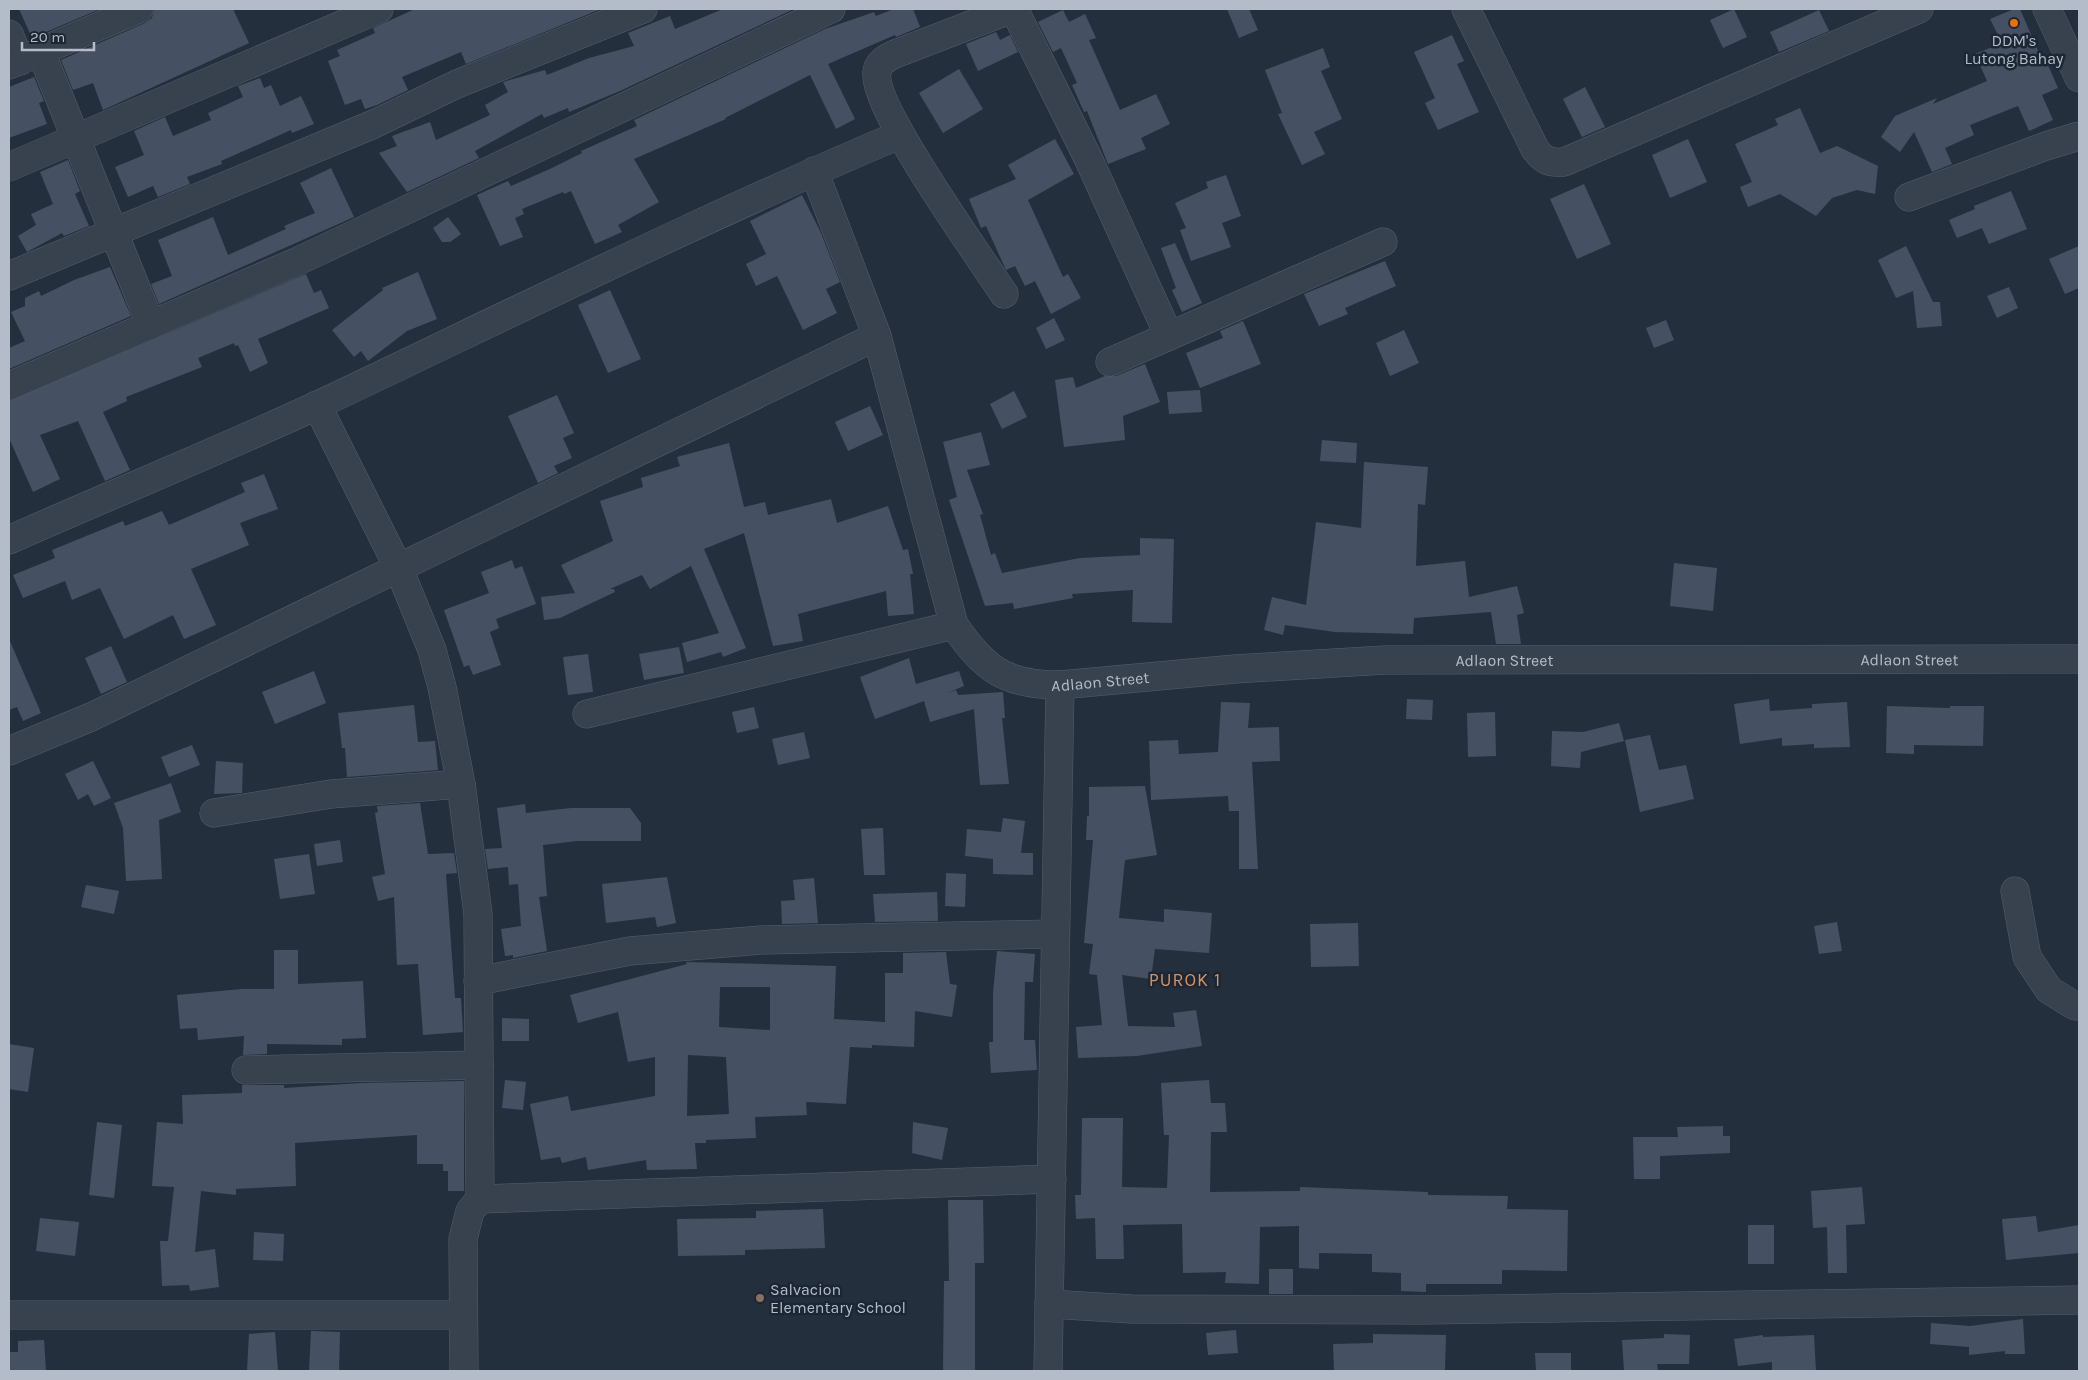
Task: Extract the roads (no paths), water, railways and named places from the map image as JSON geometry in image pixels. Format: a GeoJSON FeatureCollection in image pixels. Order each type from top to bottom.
{"type":"FeatureCollection","features":[{"type":"Feature","properties":{"kind":"street"},"geometry":{"type":"LineString","coordinates":[[23,59],[139,9]]}},
{"type":"Feature","properties":{"kind":"street"},"geometry":{"type":"LineString","coordinates":[[9,167],[379,9]]}},
{"type":"Feature","properties":{"kind":"street"},"geometry":{"type":"LineString","coordinates":[[9,276],[374,124],[457,84],[642,9]]}},
{"type":"Feature","properties":{"kind":"street"},"geometry":{"type":"LineString","coordinates":[[9,386],[296,262],[831,9]]}},
{"type":"Feature","properties":{"kind":"street"},"geometry":{"type":"LineString","coordinates":[[1004,294],[899,135],[878,85],[876,72],[881,62],[895,54],[1013,9],[1088,158],[1170,336]]}},
{"type":"Feature","properties":{"kind":"street"},"geometry":{"type":"LineString","coordinates":[[1466,9],[1536,149],[1542,158],[1550,163],[1564,162],[1919,9]]}},
{"type":"Feature","properties":{"kind":"street"},"geometry":{"type":"LineString","coordinates":[[2047,9],[2071,40],[2079,78]]}},
{"type":"Feature","properties":{"kind":"street"},"geometry":{"type":"LineString","coordinates":[[9,34],[23,59],[76,138],[150,324]]}},
{"type":"Feature","properties":{"kind":"street"},"geometry":{"type":"LineString","coordinates":[[9,540],[317,405],[540,298],[814,171],[899,135]]}},
{"type":"Feature","properties":{"kind":"street"},"geometry":{"type":"LineString","coordinates":[[1909,197],[2046,146],[2079,136]]}},
{"type":"Feature","properties":{"kind":"street"},"geometry":{"type":"LineString","coordinates":[[586,714],[954,625],[877,336],[814,171]]}},
{"type":"Feature","properties":{"kind":"street"},"geometry":{"type":"LineString","coordinates":[[1110,362],[1383,242]]}},
{"type":"Feature","properties":{"kind":"street"},"geometry":{"type":"LineString","coordinates":[[9,752],[91,717],[877,336]]}},
{"type":"Feature","properties":{"kind":"street"},"geometry":{"type":"LineString","coordinates":[[317,405],[398,569],[432,650],[442,687],[461,784],[478,914],[480,1199],[470,1211],[463,1239],[464,1371]]}},
{"type":"Feature","properties":{"kind":"street","name":"Adlaon Street"},"geometry":{"type":"LineString","coordinates":[[954,625],[973,652],[989,667],[1012,678],[1035,685],[1060,685],[1235,669],[1385,660],[2079,659]]}},
{"type":"Feature","properties":{"kind":"street"},"geometry":{"type":"LineString","coordinates":[[1048,1371],[1060,685]]}},
{"type":"Feature","properties":{"kind":"street"},"geometry":{"type":"LineString","coordinates":[[214,813],[332,794],[461,784]]}},
{"type":"Feature","properties":{"kind":"street"},"geometry":{"type":"LineString","coordinates":[[2015,891],[2027,957],[2049,990],[2075,1006],[2079,1006]]}},
{"type":"Feature","properties":{"kind":"street"},"geometry":{"type":"LineString","coordinates":[[478,981],[630,951],[742,941],[1055,934]]}},
{"type":"Feature","properties":{"kind":"street"},"geometry":{"type":"LineString","coordinates":[[246,1070],[479,1065]]}},
{"type":"Feature","properties":{"kind":"street"},"geometry":{"type":"LineString","coordinates":[[480,1199],[1052,1179]]}},
{"type":"Feature","properties":{"kind":"street"},"geometry":{"type":"LineString","coordinates":[[1050,1304],[1132,1309],[1424,1310],[2079,1300]]}},
{"type":"Feature","properties":{"kind":"street"},"geometry":{"type":"LineString","coordinates":[[9,1314],[464,1315]]}},
{"type":"Feature","properties":{"kind":"place","name":"DDM's Lutong Bahay"},"geometry":{"type":"Point","coordinates":[2014,23]}},
{"type":"Feature","properties":{"kind":"place","name":"Salvacion Elementary School"},"geometry":{"type":"Point","coordinates":[760,1298]}},
{"type":"Feature","properties":{"kind":"district","name":"PUROK 1"},"geometry":{"type":"Point","coordinates":[1185,980]}}]}
